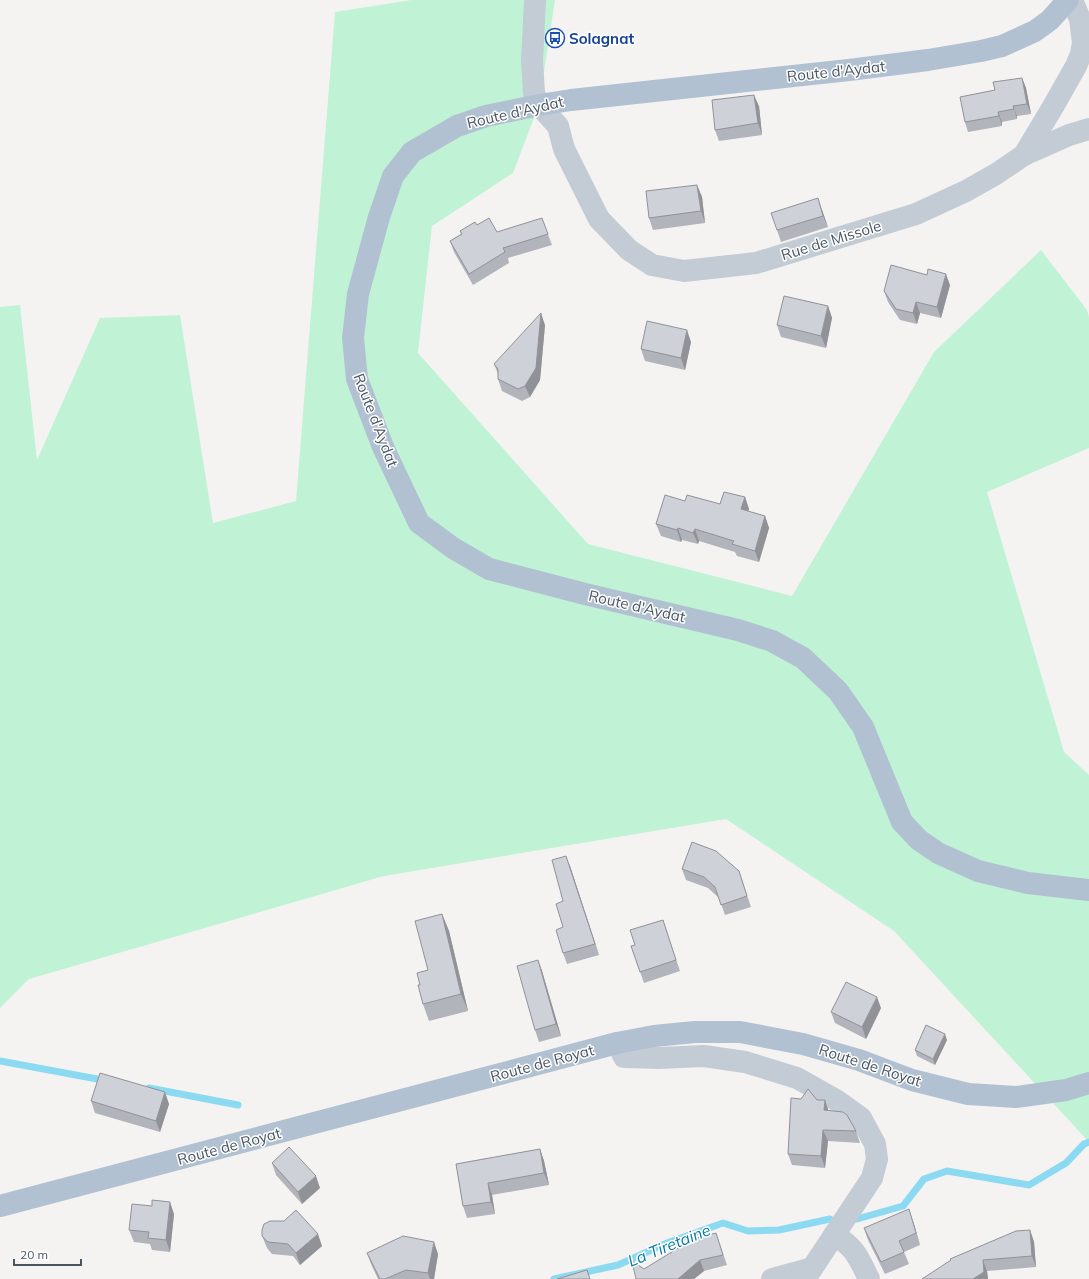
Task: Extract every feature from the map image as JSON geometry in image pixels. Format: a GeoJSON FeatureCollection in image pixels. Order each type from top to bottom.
{"type":"FeatureCollection","features":[{"type":"Feature","properties":{"kind":"main road","name":"Route d'Aydat"},"geometry":{"type":"LineString","coordinates":[[1068,0],[1050,20],[1035,31],[1002,46],[982,51],[916,62],[572,100],[486,116],[456,126],[412,152],[393,176],[379,217],[358,294],[353,338],[357,379],[383,447],[419,523],[453,548],[489,569],[585,594],[738,630],[772,642],[803,658],[838,691],[863,727],[902,822],[919,840],[938,853],[978,871],[1028,883],[1089,890]]}},
{"type":"Feature","properties":{"kind":"main road","name":"Route de Royat"},"geometry":{"type":"LineString","coordinates":[[0,1206],[617,1043],[654,1036],[688,1032],[740,1032],[803,1044],[858,1060],[912,1080],[968,1094],[1016,1097],[1066,1090],[1089,1083]]}},
{"type":"Feature","properties":{"kind":"street"},"geometry":{"type":"LineString","coordinates":[[535,0],[532,61],[534,93],[539,105]]}},
{"type":"Feature","properties":{"kind":"street","name":"Rue de Missole"},"geometry":{"type":"LineString","coordinates":[[539,105],[558,126],[564,149],[599,218],[629,250],[652,265],[684,272],[756,264],[916,214],[966,192],[1024,155],[1054,105],[1081,54],[1083,43],[1080,19],[1072,0]]}},
{"type":"Feature","properties":{"kind":"street"},"geometry":{"type":"LineString","coordinates":[[1024,155],[1069,135],[1089,130]]}},
{"type":"Feature","properties":{"kind":"street"},"geometry":{"type":"LineString","coordinates":[[617,1043],[624,1057],[659,1058],[704,1056],[745,1062],[797,1078],[836,1100],[861,1118],[875,1144],[877,1159],[872,1178],[809,1274],[772,1279]]}},
{"type":"Feature","properties":{"kind":"street"},"geometry":{"type":"LineString","coordinates":[[834,1235],[846,1242],[856,1253],[869,1279]]}},
{"type":"Feature","properties":{"kind":"green space"},"geometry":{"type":"Polygon","coordinates":[[[411,0],[555,0],[539,105],[513,173],[432,226],[418,353],[588,544],[792,596],[934,352],[1041,250],[1087,310],[1089,317],[1089,448],[987,492],[1064,752],[1089,775],[1089,1142],[894,931],[726,819],[384,876],[29,979],[0,1008],[0,307],[20,305],[37,460],[100,318],[180,315],[213,523],[296,501],[335,12],[411,0]]]}},
{"type":"Feature","properties":{"kind":"building"},"geometry":{"type":"Polygon","coordinates":[[[1022,78],[1027,104],[1013,106],[1014,109],[998,112],[999,116],[965,122],[960,97],[995,90],[993,82],[1022,78]]]}},
{"type":"Feature","properties":{"kind":"building"},"geometry":{"type":"Polygon","coordinates":[[[754,95],[758,123],[715,130],[712,100],[754,95]]]}},
{"type":"Feature","properties":{"kind":"building"},"geometry":{"type":"Polygon","coordinates":[[[697,185],[701,211],[649,218],[646,191],[697,185]]]}},
{"type":"Feature","properties":{"kind":"building"},"geometry":{"type":"Polygon","coordinates":[[[818,198],[823,216],[777,230],[771,213],[818,198]]]}},
{"type":"Feature","properties":{"kind":"building"},"geometry":{"type":"Polygon","coordinates":[[[489,218],[497,232],[542,218],[548,234],[503,248],[505,252],[469,274],[450,241],[462,234],[460,231],[475,222],[477,225],[489,218]]]}},
{"type":"Feature","properties":{"kind":"building"},"geometry":{"type":"Polygon","coordinates":[[[891,265],[927,275],[928,269],[946,274],[937,307],[916,302],[913,313],[896,309],[884,291],[891,265]]]}},
{"type":"Feature","properties":{"kind":"building"},"geometry":{"type":"Polygon","coordinates":[[[784,296],[828,306],[821,336],[777,325],[784,296]]]}},
{"type":"Feature","properties":{"kind":"building"},"geometry":{"type":"Polygon","coordinates":[[[541,313],[536,368],[525,386],[518,389],[498,379],[498,369],[494,364],[541,313]]]}},
{"type":"Feature","properties":{"kind":"building"},"geometry":{"type":"Polygon","coordinates":[[[647,321],[687,330],[681,358],[641,349],[647,321]]]}},
{"type":"Feature","properties":{"kind":"building"},"geometry":{"type":"Polygon","coordinates":[[[724,492],[745,497],[741,509],[765,516],[755,551],[732,544],[734,541],[695,529],[693,533],[678,528],[677,530],[656,524],[665,495],[685,501],[687,495],[720,504],[724,492]]]}},
{"type":"Feature","properties":{"kind":"building"},"geometry":{"type":"Polygon","coordinates":[[[692,842],[716,851],[739,871],[747,896],[721,905],[715,887],[704,877],[682,869],[692,842]]]}},
{"type":"Feature","properties":{"kind":"building"},"geometry":{"type":"Polygon","coordinates":[[[566,856],[595,944],[563,953],[556,930],[563,927],[556,904],[563,901],[552,860],[566,856]]]}},
{"type":"Feature","properties":{"kind":"building"},"geometry":{"type":"Polygon","coordinates":[[[442,914],[461,994],[423,1004],[418,985],[420,985],[417,973],[428,970],[415,921],[442,914]]]}},
{"type":"Feature","properties":{"kind":"building"},"geometry":{"type":"Polygon","coordinates":[[[663,920],[676,960],[640,972],[631,946],[635,945],[630,930],[663,920]]]}},
{"type":"Feature","properties":{"kind":"building"},"geometry":{"type":"Polygon","coordinates":[[[538,960],[556,1024],[535,1030],[517,966],[538,960]]]}},
{"type":"Feature","properties":{"kind":"building"},"geometry":{"type":"Polygon","coordinates":[[[846,982],[877,997],[862,1027],[831,1012],[846,982]]]}},
{"type":"Feature","properties":{"kind":"building"},"geometry":{"type":"Polygon","coordinates":[[[926,1025],[945,1034],[933,1059],[915,1050],[926,1025]]]}},
{"type":"Feature","properties":{"kind":"building"},"geometry":{"type":"Polygon","coordinates":[[[100,1073],[165,1092],[156,1121],[91,1101],[100,1073]]]}},
{"type":"Feature","properties":{"kind":"building"},"geometry":{"type":"Polygon","coordinates":[[[808,1089],[817,1100],[825,1100],[824,1110],[843,1112],[847,1115],[856,1131],[823,1130],[821,1156],[788,1154],[791,1098],[801,1099],[808,1089]]]}},
{"type":"Feature","properties":{"kind":"building"},"geometry":{"type":"Polygon","coordinates":[[[289,1147],[316,1176],[298,1192],[272,1163],[289,1147]]]}},
{"type":"Feature","properties":{"kind":"building"},"geometry":{"type":"Polygon","coordinates":[[[540,1149],[544,1173],[488,1183],[491,1202],[463,1206],[456,1164],[540,1149]]]}},
{"type":"Feature","properties":{"kind":"building"},"geometry":{"type":"Polygon","coordinates":[[[152,1200],[170,1202],[166,1240],[148,1238],[149,1232],[129,1230],[132,1204],[152,1206],[152,1200]]]}},
{"type":"Feature","properties":{"kind":"building"},"geometry":{"type":"Polygon","coordinates":[[[909,1209],[916,1233],[899,1241],[904,1252],[881,1262],[864,1228],[909,1209]]]}},
{"type":"Feature","properties":{"kind":"building"},"geometry":{"type":"Polygon","coordinates":[[[296,1210],[318,1234],[296,1253],[288,1244],[268,1242],[262,1236],[262,1230],[264,1224],[270,1221],[284,1221],[296,1210]]]}},
{"type":"Feature","properties":{"kind":"building"},"geometry":{"type":"Polygon","coordinates":[[[1030,1230],[1032,1256],[983,1260],[984,1272],[973,1279],[922,1279],[951,1260],[950,1259],[1016,1231],[1030,1230]]]}},
{"type":"Feature","properties":{"kind":"building"},"geometry":{"type":"Polygon","coordinates":[[[716,1233],[723,1255],[700,1260],[678,1279],[636,1279],[632,1261],[644,1269],[693,1239],[716,1233]]]}},
{"type":"Feature","properties":{"kind":"building"},"geometry":{"type":"Polygon","coordinates":[[[403,1236],[434,1242],[428,1273],[406,1270],[385,1279],[380,1279],[367,1253],[403,1236]]]}},
{"type":"Feature","properties":{"kind":"building"},"geometry":{"type":"Polygon","coordinates":[[[587,1270],[590,1279],[557,1279],[587,1270]]]}},
{"type":"Feature","properties":{"kind":"waterway"},"geometry":{"type":"LineString","coordinates":[[0,1061],[108,1081]]}},
{"type":"Feature","properties":{"kind":"waterway"},"geometry":{"type":"LineString","coordinates":[[149,1088],[238,1105]]}},
{"type":"Feature","properties":{"kind":"waterway","name":"La Tiretaine"},"geometry":{"type":"LineString","coordinates":[[857,1219],[903,1206],[924,1179],[947,1171],[1029,1185],[1066,1163],[1084,1144],[1089,1142]]}},
{"type":"Feature","properties":{"kind":"waterway","name":"La Tiretaine"},"geometry":{"type":"LineString","coordinates":[[554,1279],[618,1265],[667,1243],[723,1223],[748,1231],[779,1230],[830,1219]]}},
{"type":"Feature","properties":{"kind":"place","name":"Solagnat"},"geometry":{"type":"Point","coordinates":[555,38]}}]}
